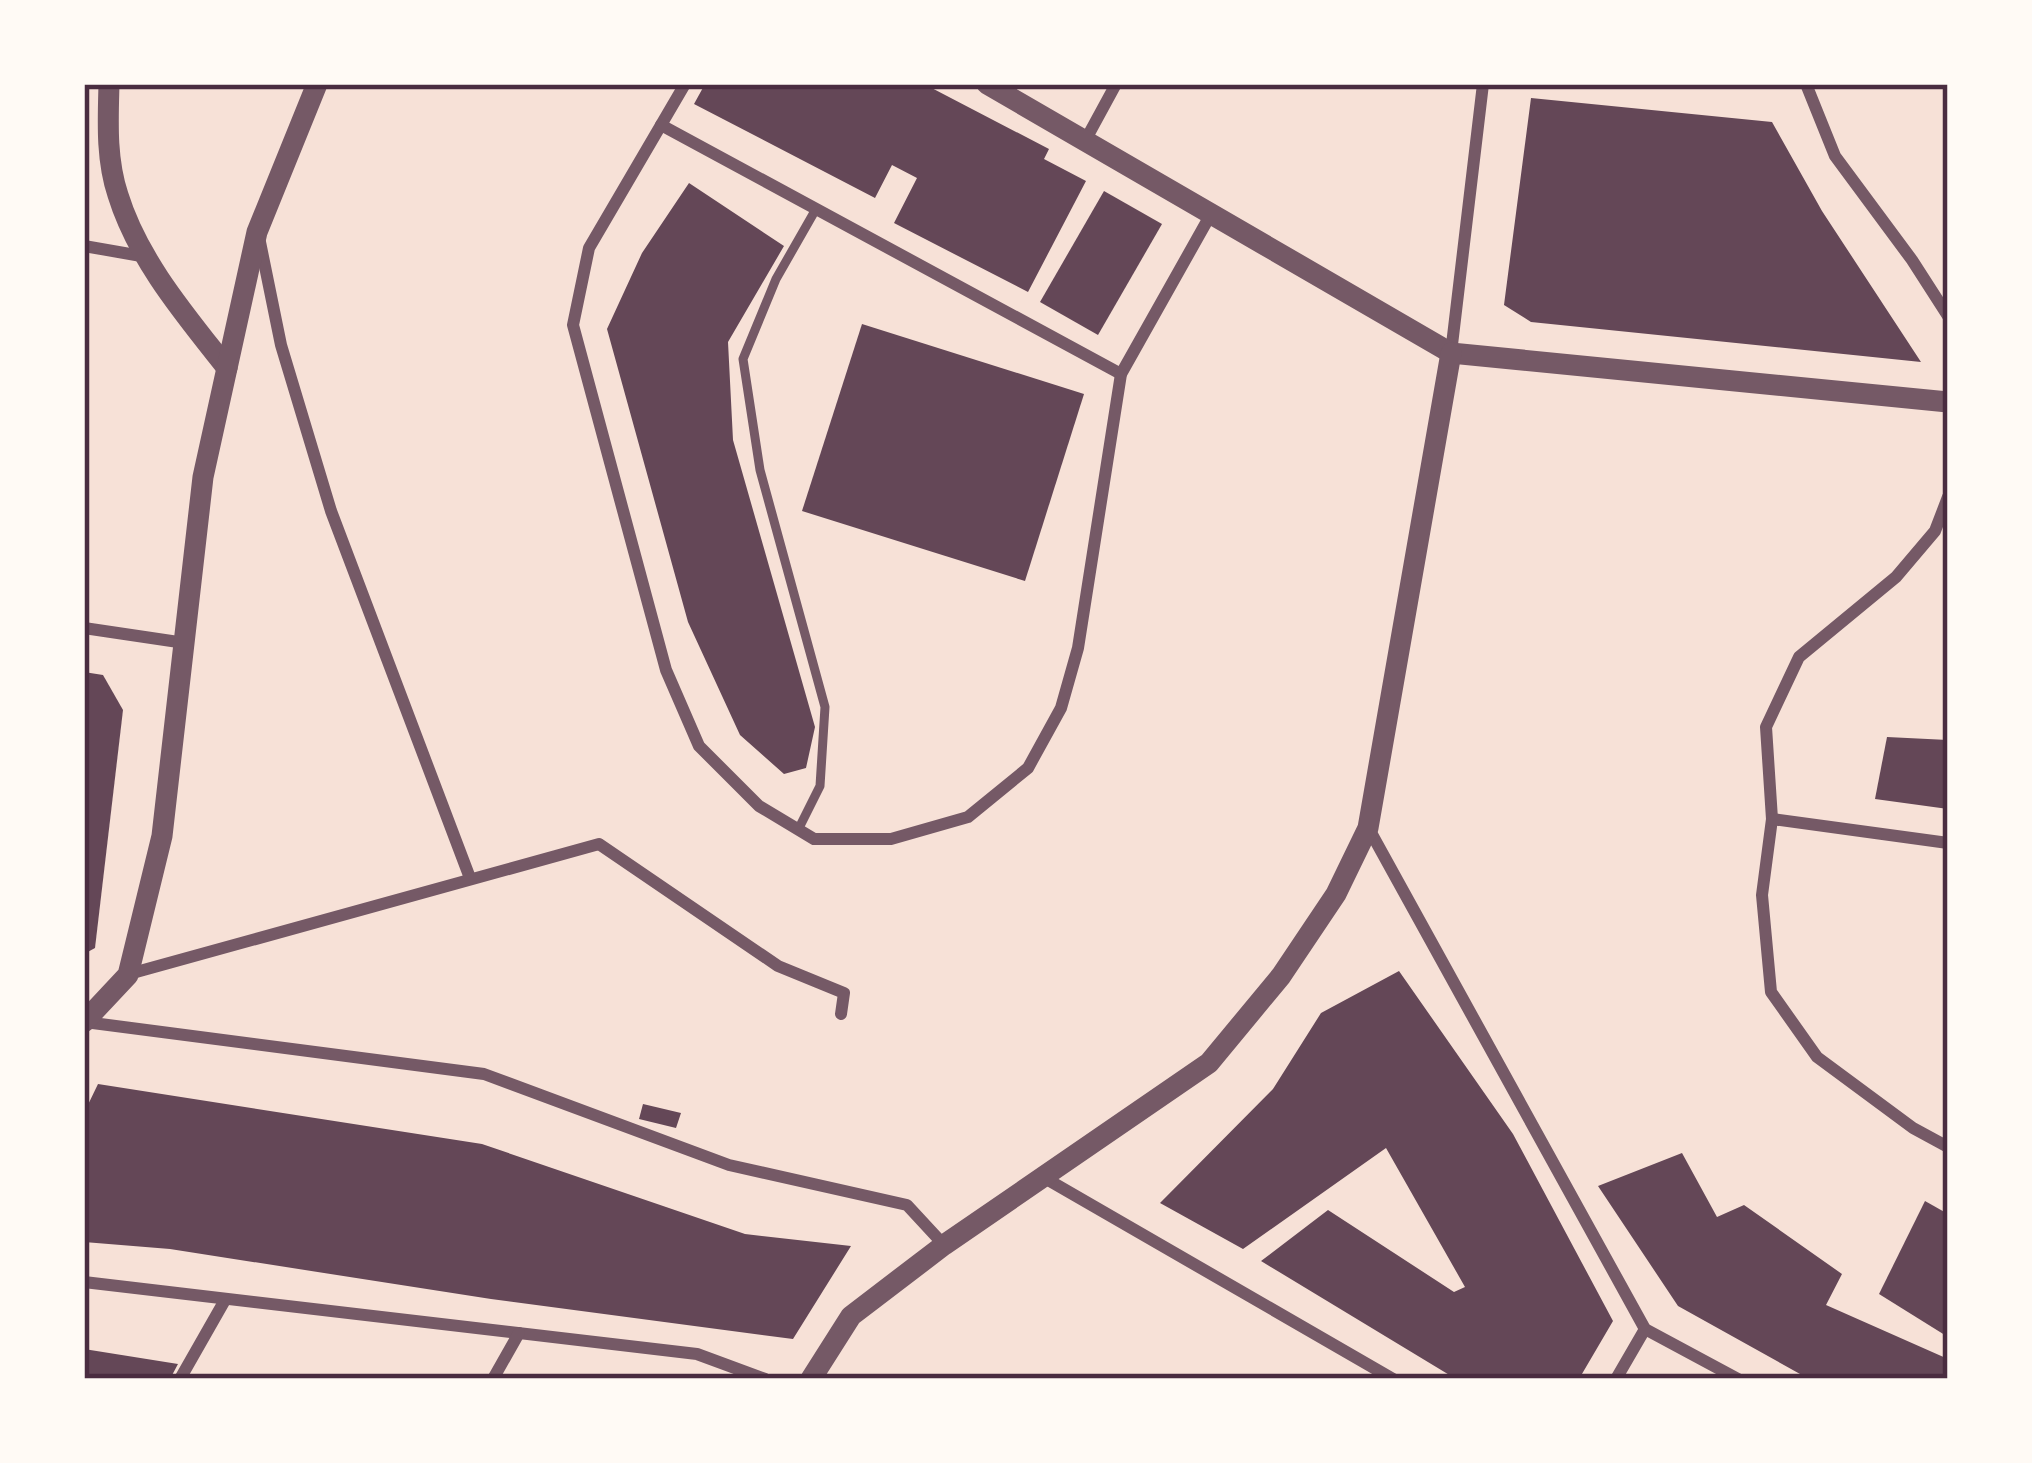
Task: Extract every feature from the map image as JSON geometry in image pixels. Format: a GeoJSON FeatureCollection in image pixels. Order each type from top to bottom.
{"type":"FeatureCollection","features":[{"type":"Feature","properties":{"kind":"street"},"geometry":{"type":"LineString","coordinates":[[109,84],[110,159],[117,194],[172,298],[227,368]]}},
{"type":"Feature","properties":{"kind":"street"},"geometry":{"type":"LineString","coordinates":[[84,1022],[128,975],[162,836],[203,477],[257,232],[316,84]]}},
{"type":"Feature","properties":{"kind":"street"},"geometry":{"type":"LineString","coordinates":[[685,84],[589,248],[573,325],[666,670],[698,746],[759,806],[814,839],[891,839],[968,818],[1028,768],[1061,708],[1078,648],[1121,374],[1211,214]]}},
{"type":"Feature","properties":{"kind":"street"},"geometry":{"type":"LineString","coordinates":[[987,84],[1451,353],[1948,402]]}},
{"type":"Feature","properties":{"kind":"street"},"geometry":{"type":"LineString","coordinates":[[1085,141],[1115,84]]}},
{"type":"Feature","properties":{"kind":"street"},"geometry":{"type":"LineString","coordinates":[[811,1379],[851,1316],[944,1245],[1209,1063],[1281,976],[1336,894],[1368,828],[1451,353],[1483,84]]}},
{"type":"Feature","properties":{"kind":"street"},"geometry":{"type":"LineString","coordinates":[[1806,84],[1835,156],[1948,316]]}},
{"type":"Feature","properties":{"kind":"street"},"geometry":{"type":"LineString","coordinates":[[661,125],[1121,374]]}},
{"type":"Feature","properties":{"kind":"street"},"geometry":{"type":"LineString","coordinates":[[257,232],[281,345],[331,511],[470,878]]}},
{"type":"Feature","properties":{"kind":"street"},"geometry":{"type":"LineString","coordinates":[[84,246],[148,257]]}},
{"type":"Feature","properties":{"kind":"street"},"geometry":{"type":"LineString","coordinates":[[1948,497],[1935,531],[1895,578],[1799,657],[1766,727],[1772,819],[1762,895],[1771,992],[1817,1057],[1913,1128],[1948,1147]]}},
{"type":"Feature","properties":{"kind":"street"},"geometry":{"type":"LineString","coordinates":[[84,628],[185,643]]}},
{"type":"Feature","properties":{"kind":"street"},"geometry":{"type":"LineString","coordinates":[[1772,819],[1948,843]]}},
{"type":"Feature","properties":{"kind":"street"},"geometry":{"type":"LineString","coordinates":[[1368,828],[1645,1329],[1738,1379]]}},
{"type":"Feature","properties":{"kind":"street"},"geometry":{"type":"LineString","coordinates":[[128,975],[599,844],[778,966],[844,993],[841,1014]]}},
{"type":"Feature","properties":{"kind":"street"},"geometry":{"type":"LineString","coordinates":[[84,1022],[484,1075],[729,1166],[907,1205],[944,1245]]}},
{"type":"Feature","properties":{"kind":"street"},"geometry":{"type":"LineString","coordinates":[[1043,1177],[1393,1379]]}},
{"type":"Feature","properties":{"kind":"street"},"geometry":{"type":"LineString","coordinates":[[84,1282],[697,1354],[765,1379]]}},
{"type":"Feature","properties":{"kind":"street"},"geometry":{"type":"LineString","coordinates":[[180,1379],[225,1300]]}},
{"type":"Feature","properties":{"kind":"street"},"geometry":{"type":"LineString","coordinates":[[1616,1379],[1645,1329]]}},
{"type":"Feature","properties":{"kind":"street"},"geometry":{"type":"LineString","coordinates":[[493,1379],[519,1333]]}},
{"type":"Feature","properties":{"kind":"lane"},"geometry":{"type":"LineString","coordinates":[[798,830],[820,786],[825,707],[760,470],[742,359],[776,279],[816,209]]}},
{"type":"Feature","properties":{"kind":"building"},"geometry":{"type":"Polygon","coordinates":[[[705,84],[924,84],[1049,149],[1044,159],[1086,181],[1028,292],[894,223],[917,178],[892,165],[875,198],[694,104],[705,84]]]}},
{"type":"Feature","properties":{"kind":"building"},"geometry":{"type":"Polygon","coordinates":[[[1531,98],[1772,122],[1822,211],[1921,362],[1531,322],[1504,305],[1531,98]]]}},
{"type":"Feature","properties":{"kind":"building"},"geometry":{"type":"Polygon","coordinates":[[[689,183],[784,246],[728,342],[733,440],[815,727],[806,768],[784,774],[740,735],[688,622],[607,329],[642,253],[689,183]]]}},
{"type":"Feature","properties":{"kind":"building"},"geometry":{"type":"Polygon","coordinates":[[[1104,191],[1162,224],[1098,335],[1040,302],[1104,191]]]}},
{"type":"Feature","properties":{"kind":"building"},"geometry":{"type":"Polygon","coordinates":[[[862,324],[1084,394],[1025,581],[802,511],[862,324]]]}},
{"type":"Feature","properties":{"kind":"building"},"geometry":{"type":"Polygon","coordinates":[[[84,672],[103,675],[123,710],[95,948],[84,954],[84,672]]]}},
{"type":"Feature","properties":{"kind":"building"},"geometry":{"type":"Polygon","coordinates":[[[1887,737],[1948,740],[1948,809],[1875,799],[1887,737]]]}},
{"type":"Feature","properties":{"kind":"building"},"geometry":{"type":"Polygon","coordinates":[[[1399,971],[1513,1134],[1613,1321],[1579,1379],[1456,1379],[1261,1261],[1328,1210],[1454,1292],[1465,1287],[1386,1148],[1243,1249],[1160,1203],[1273,1089],[1321,1013],[1399,971]]]}},
{"type":"Feature","properties":{"kind":"building"},"geometry":{"type":"Polygon","coordinates":[[[98,1084],[482,1144],[745,1234],[851,1246],[793,1339],[170,1249],[84,1242],[84,1113],[98,1084]]]}},
{"type":"Feature","properties":{"kind":"building"},"geometry":{"type":"Polygon","coordinates":[[[643,1104],[681,1113],[676,1128],[639,1119],[643,1104]]]}},
{"type":"Feature","properties":{"kind":"building"},"geometry":{"type":"Polygon","coordinates":[[[1682,1153],[1717,1217],[1744,1205],[1842,1274],[1826,1305],[1948,1359],[1948,1379],[1809,1379],[1678,1306],[1598,1186],[1682,1153]]]}},
{"type":"Feature","properties":{"kind":"building"},"geometry":{"type":"Polygon","coordinates":[[[1925,1201],[1948,1214],[1948,1337],[1879,1294],[1925,1201]]]}},
{"type":"Feature","properties":{"kind":"building"},"geometry":{"type":"Polygon","coordinates":[[[84,1349],[178,1364],[170,1379],[84,1379],[84,1349]]]}}]}
